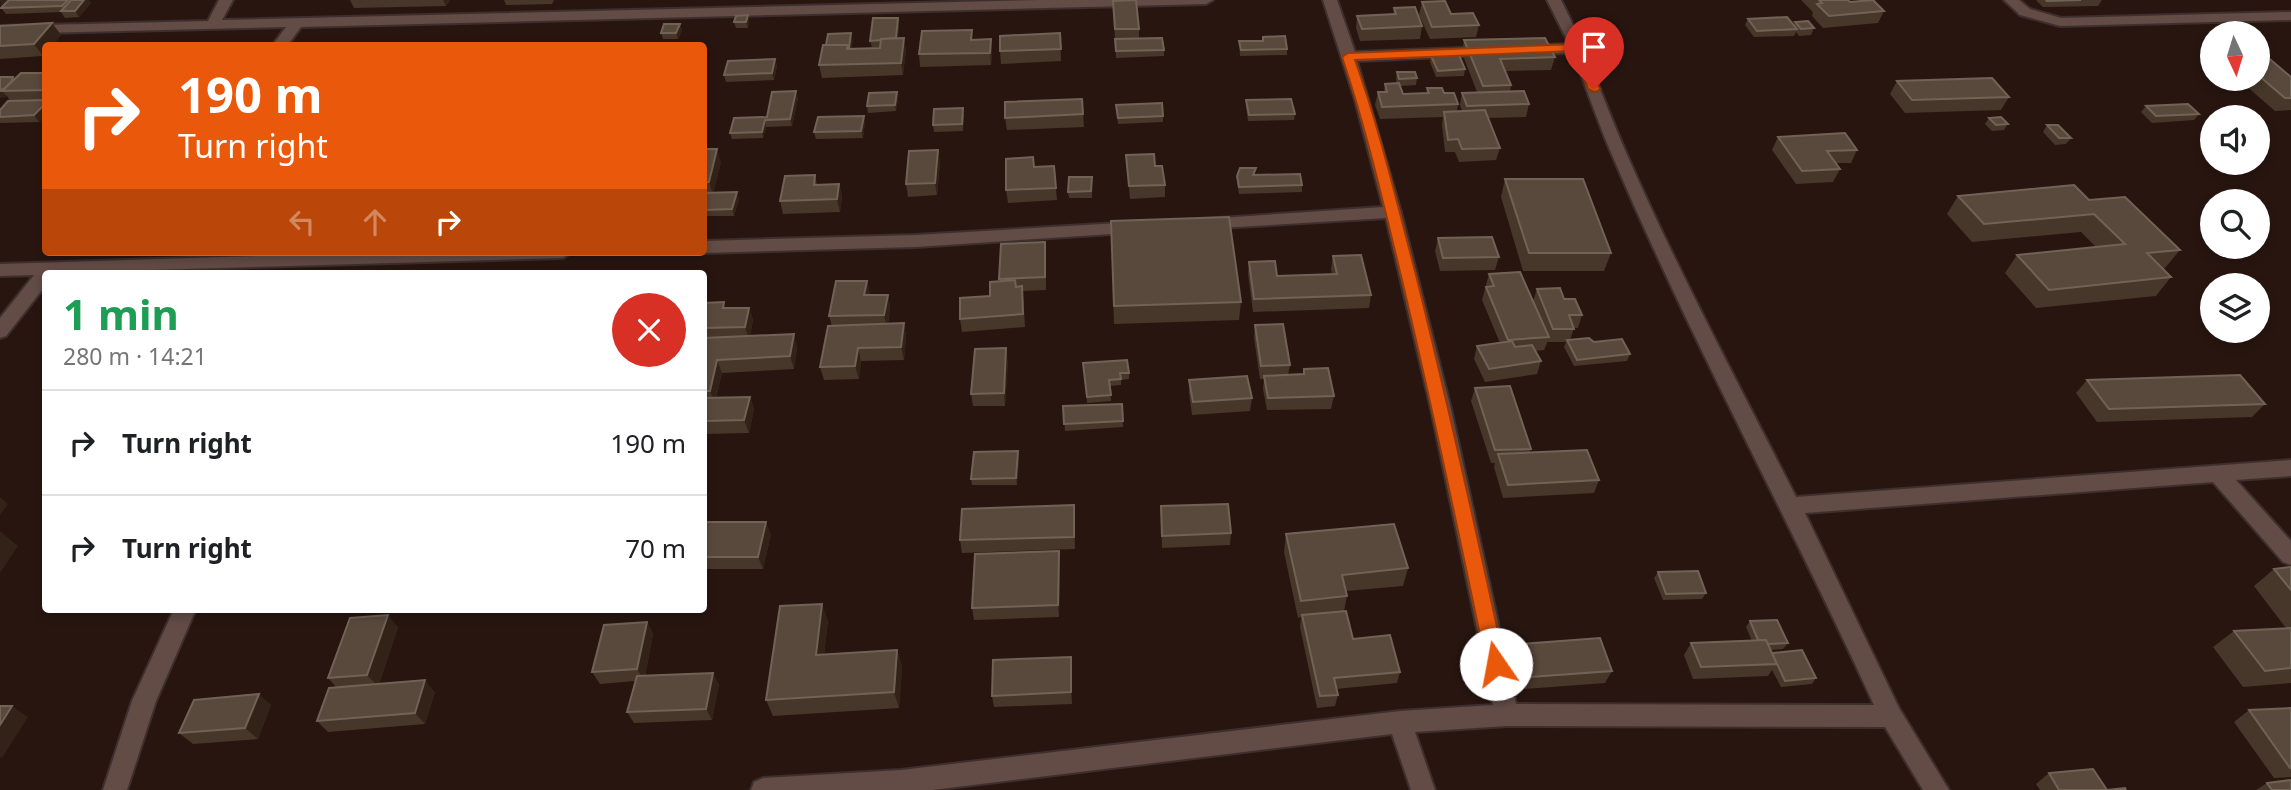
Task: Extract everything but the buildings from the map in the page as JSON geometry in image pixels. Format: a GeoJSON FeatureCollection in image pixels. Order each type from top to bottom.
{"type":"FeatureCollection","features":[{"type":"Feature","properties":{"kind":"street"},"geometry":{"type":"LineString","coordinates":[[213,24],[226,0]]}},
{"type":"Feature","properties":{"kind":"street"},"geometry":{"type":"LineString","coordinates":[[0,30],[1206,0]]}},
{"type":"Feature","properties":{"kind":"street"},"geometry":{"type":"LineString","coordinates":[[1330,0],[1363,100],[1393,212],[1441,409],[1507,715]]}},
{"type":"Feature","properties":{"kind":"street"},"geometry":{"type":"LineString","coordinates":[[1555,0],[1578,48],[1620,156],[1646,213],[1891,716],[1937,790]]}},
{"type":"Feature","properties":{"kind":"street"},"geometry":{"type":"LineString","coordinates":[[2011,0],[2025,12],[2042,19],[2087,24],[2291,16]]}},
{"type":"Feature","properties":{"kind":"street"},"geometry":{"type":"LineString","coordinates":[[282,42],[297,23]]}},
{"type":"Feature","properties":{"kind":"street"},"geometry":{"type":"LineString","coordinates":[[1348,57],[1578,48]]}},
{"type":"Feature","properties":{"kind":"street"},"geometry":{"type":"LineString","coordinates":[[1188,225],[1393,212]]}},
{"type":"Feature","properties":{"kind":"street"},"geometry":{"type":"LineString","coordinates":[[707,247],[916,242],[1147,227]]}},
{"type":"Feature","properties":{"kind":"street"},"geometry":{"type":"LineString","coordinates":[[0,270],[49,268],[125,259],[290,267],[490,256]]}},
{"type":"Feature","properties":{"kind":"street"},"geometry":{"type":"LineString","coordinates":[[0,331],[42,277]]}},
{"type":"Feature","properties":{"kind":"street"},"geometry":{"type":"LineString","coordinates":[[1791,506],[2291,468]]}},
{"type":"Feature","properties":{"kind":"street"},"geometry":{"type":"LineString","coordinates":[[2218,474],[2291,556]]}},
{"type":"Feature","properties":{"kind":"street"},"geometry":{"type":"LineString","coordinates":[[115,790],[144,701],[183,613]]}},
{"type":"Feature","properties":{"kind":"street"},"geometry":{"type":"LineString","coordinates":[[763,790],[901,782],[1400,722],[1507,715],[1891,716]]}},
{"type":"Feature","properties":{"kind":"street"},"geometry":{"type":"LineString","coordinates":[[1400,722],[1423,790]]}},
{"type":"Feature","properties":{"kind":"route"},"geometry":{"type":"LineString","coordinates":[[1496,664],[1441,409],[1393,212],[1363,100],[1348,57],[1578,48],[1594,89]]}}]}
